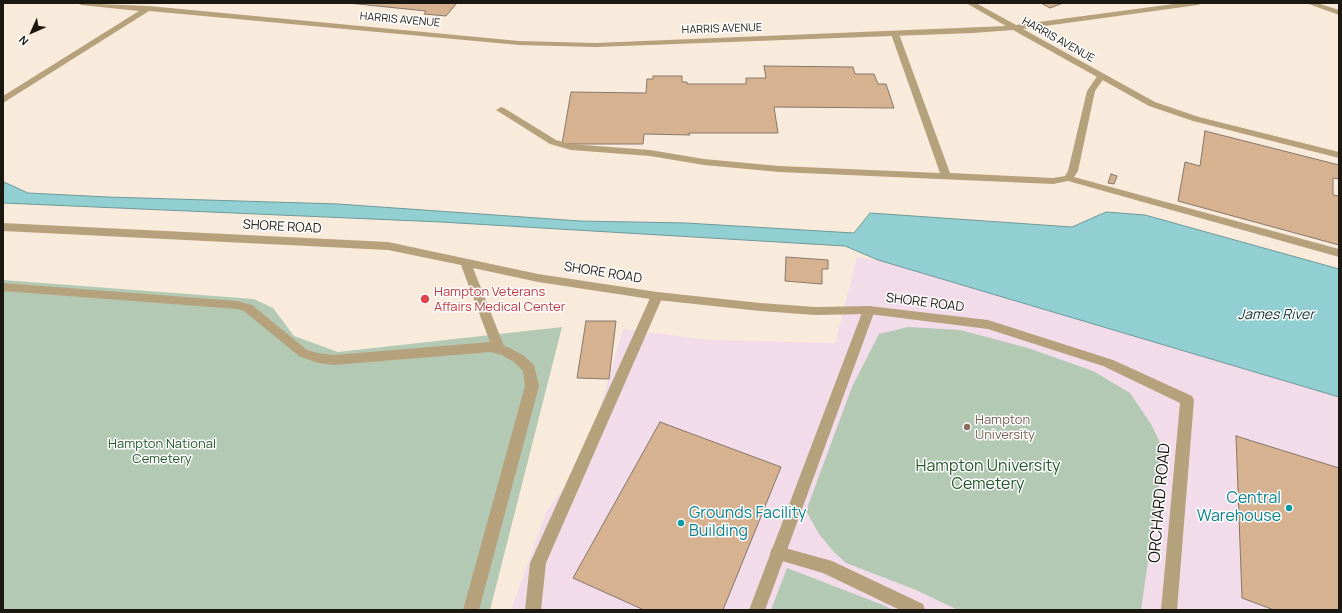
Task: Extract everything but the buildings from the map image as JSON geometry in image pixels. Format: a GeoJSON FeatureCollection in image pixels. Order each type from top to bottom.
{"type":"FeatureCollection","features":[{"type":"Feature","properties":{"kind":"street","name":"HARRIS AVENUE"},"geometry":{"type":"LineString","coordinates":[[81,3],[541,44],[595,45],[1013,28],[1142,100],[1165,110],[1208,123],[1339,155]]}},
{"type":"Feature","properties":{"kind":"street"},"geometry":{"type":"LineString","coordinates":[[3,100],[156,3]]}},
{"type":"Feature","properties":{"kind":"street"},"geometry":{"type":"LineString","coordinates":[[146,9],[176,3]]}},
{"type":"Feature","properties":{"kind":"street"},"geometry":{"type":"LineString","coordinates":[[970,3],[1013,28],[1198,3]]}},
{"type":"Feature","properties":{"kind":"street"},"geometry":{"type":"LineString","coordinates":[[1310,3],[1339,13]]}},
{"type":"Feature","properties":{"kind":"street"},"geometry":{"type":"LineString","coordinates":[[895,34],[946,175]]}},
{"type":"Feature","properties":{"kind":"street"},"geometry":{"type":"LineString","coordinates":[[1068,178],[1073,171],[1091,92],[1101,77]]}},
{"type":"Feature","properties":{"kind":"street"},"geometry":{"type":"LineString","coordinates":[[501,110],[553,142],[571,147],[650,153],[704,162],[780,169],[1053,180],[1068,178],[1339,253]]}},
{"type":"Feature","properties":{"kind":"street","name":"SHORE ROAD"},"geometry":{"type":"LineString","coordinates":[[3,227],[388,246],[538,278],[657,296],[760,307],[816,311],[869,310],[988,325],[1108,363],[1187,400]]}},
{"type":"Feature","properties":{"kind":"street"},"geometry":{"type":"LineString","coordinates":[[465,262],[499,350]]}},
{"type":"Feature","properties":{"kind":"street"},"geometry":{"type":"LineString","coordinates":[[3,287],[238,305],[248,308],[303,353],[318,358],[329,359],[491,347],[506,351],[519,359],[529,369],[532,386],[471,610]]}},
{"type":"Feature","properties":{"kind":"street"},"geometry":{"type":"LineString","coordinates":[[534,610],[538,563],[657,296]]}},
{"type":"Feature","properties":{"kind":"street"},"geometry":{"type":"LineString","coordinates":[[756,610],[869,310]]}},
{"type":"Feature","properties":{"kind":"street","name":"ORCHARD ROAD"},"geometry":{"type":"LineString","coordinates":[[1169,610],[1187,400]]}},
{"type":"Feature","properties":{"kind":"street"},"geometry":{"type":"LineString","coordinates":[[778,552],[826,566],[917,610]]}},
{"type":"Feature","properties":{"kind":"shaded area","name":"Hampton University"},"geometry":{"type":"Polygon","coordinates":[[[857,257],[878,260],[1339,397],[1339,610],[511,610],[546,512],[586,457],[623,329],[710,340],[835,343],[857,257]]]}},
{"type":"Feature","properties":{"kind":"green space","name":"Hampton National Cemetery"},"geometry":{"type":"Polygon","coordinates":[[[3,280],[254,299],[273,308],[294,336],[338,352],[562,327],[490,610],[3,610],[3,280]]]}},
{"type":"Feature","properties":{"kind":"green space","name":"Hampton University Cemetery"},"geometry":{"type":"Polygon","coordinates":[[[908,327],[960,330],[1028,348],[1093,371],[1130,393],[1151,424],[1164,451],[1141,610],[958,610],[916,590],[846,563],[834,552],[819,534],[806,511],[852,387],[879,334],[908,327]]]}},
{"type":"Feature","properties":{"kind":"green space"},"geometry":{"type":"Polygon","coordinates":[[[787,568],[883,605],[893,610],[771,610],[787,568]]]}},
{"type":"Feature","properties":{"kind":"water","name":"James River"},"geometry":{"type":"Polygon","coordinates":[[[4,182],[28,193],[338,204],[580,221],[686,223],[854,233],[870,213],[1072,227],[1106,212],[1145,215],[1339,269],[1339,397],[878,260],[845,246],[441,222],[3,203],[4,182]]]}},
{"type":"Feature","properties":{"kind":"place","name":"Hampton Veterans Affairs Medical Center"},"geometry":{"type":"Point","coordinates":[425,299]}},
{"type":"Feature","properties":{"kind":"place","name":"Hampton University"},"geometry":{"type":"Point","coordinates":[967,427]}},
{"type":"Feature","properties":{"kind":"place","name":"Central Warehouse"},"geometry":{"type":"Point","coordinates":[1289,508]}},
{"type":"Feature","properties":{"kind":"place","name":"Grounds Facility Building"},"geometry":{"type":"Point","coordinates":[681,523]}}]}
